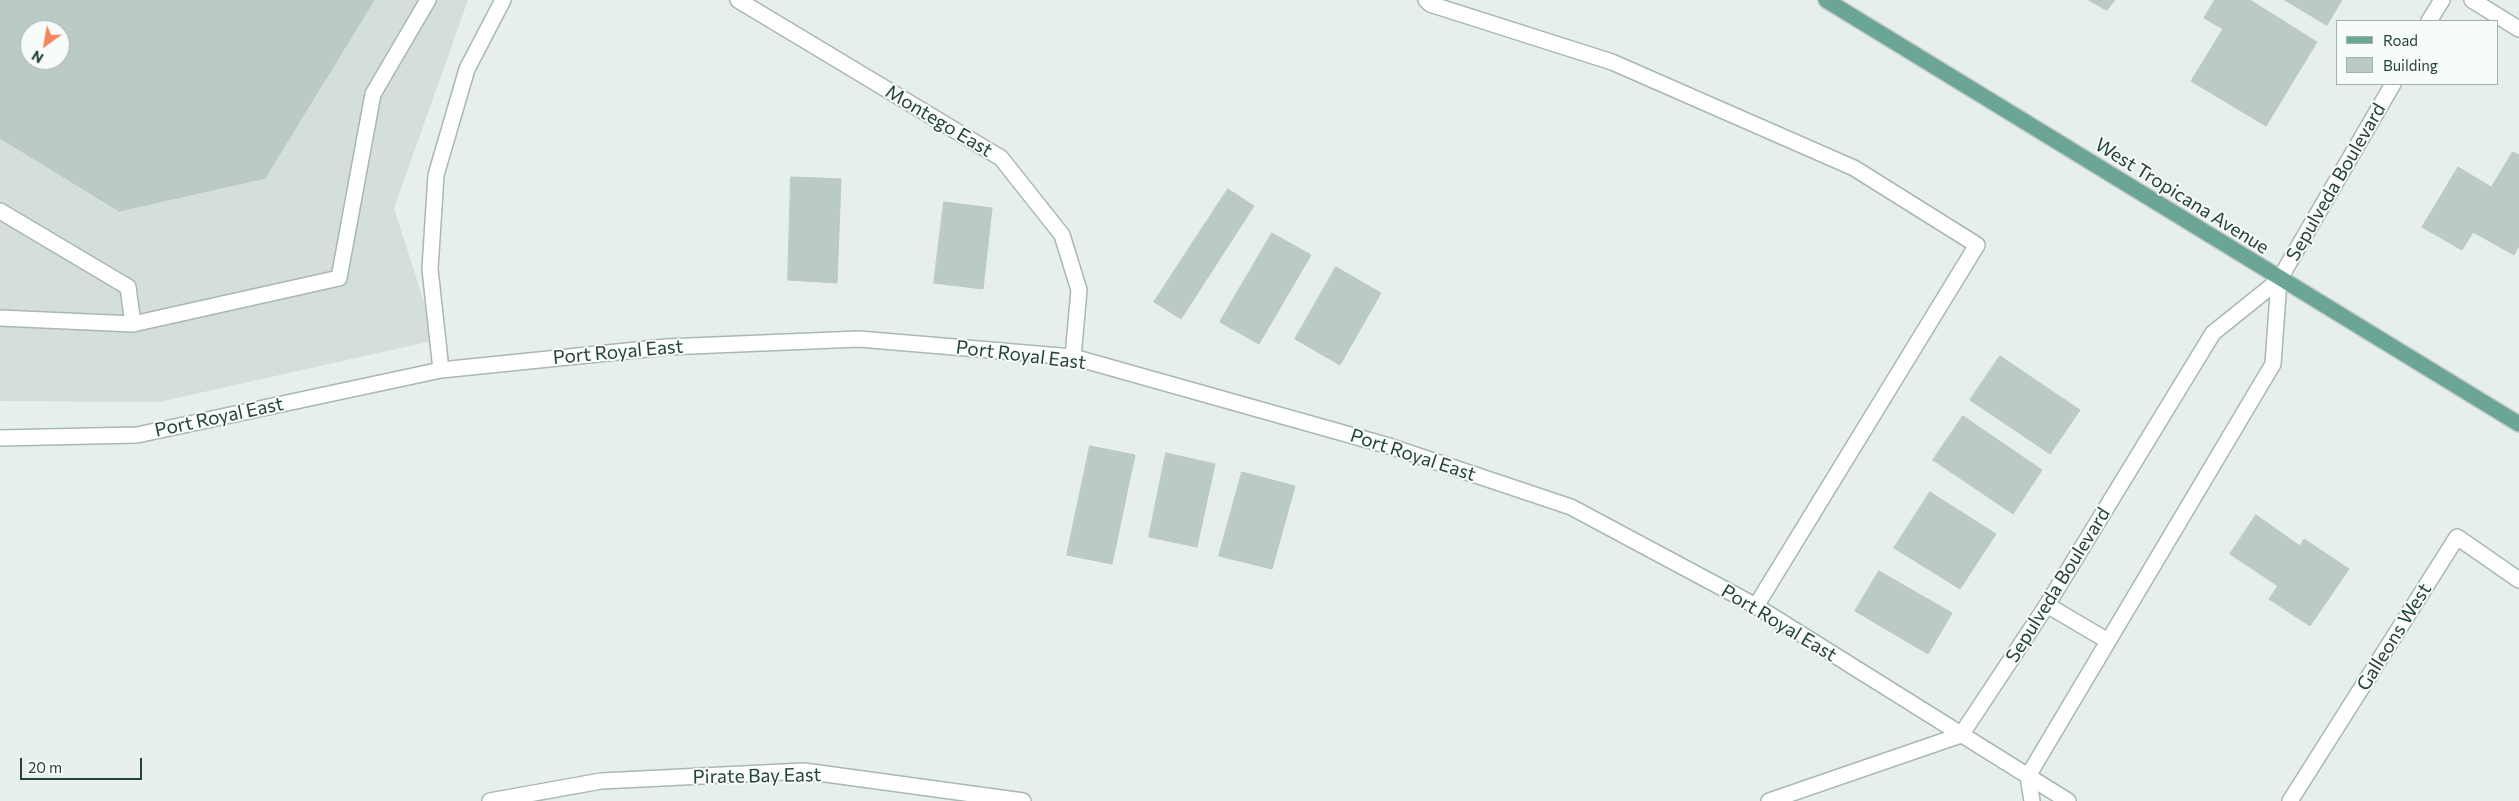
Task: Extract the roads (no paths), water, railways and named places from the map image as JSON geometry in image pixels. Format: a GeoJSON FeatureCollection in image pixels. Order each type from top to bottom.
{"type":"FeatureCollection","features":[{"type":"Feature","properties":{"kind":"main road","name":"West Tropicana Avenue"},"geometry":{"type":"LineString","coordinates":[[1826,0],[2279,280],[2519,424]]}},
{"type":"Feature","properties":{"kind":"street"},"geometry":{"type":"LineString","coordinates":[[0,318],[133,324],[338,278],[373,94],[428,0]]}},
{"type":"Feature","properties":{"kind":"street"},"geometry":{"type":"LineString","coordinates":[[440,370],[430,269],[436,175],[467,69],[504,0]]}},
{"type":"Feature","properties":{"kind":"street","name":"Montego East"},"geometry":{"type":"LineString","coordinates":[[738,0],[1001,158],[1062,235],[1079,290],[1073,357]]}},
{"type":"Feature","properties":{"kind":"street"},"geometry":{"type":"LineString","coordinates":[[1426,0],[1430,4],[1612,62],[1845,164],[1977,245],[1756,606]]}},
{"type":"Feature","properties":{"kind":"street"},"geometry":{"type":"LineString","coordinates":[[2430,20],[2442,0]]}},
{"type":"Feature","properties":{"kind":"street"},"geometry":{"type":"LineString","coordinates":[[2472,0],[2519,29]]}},
{"type":"Feature","properties":{"kind":"street","name":"Sepulveda Boulevard"},"geometry":{"type":"LineString","coordinates":[[1961,735],[2047,605],[2213,333],[2279,280],[2392,85]]}},
{"type":"Feature","properties":{"kind":"street"},"geometry":{"type":"LineString","coordinates":[[0,211],[128,287],[133,324]]}},
{"type":"Feature","properties":{"kind":"street","name":"Sepulveda Boulevard"},"geometry":{"type":"LineString","coordinates":[[2028,776],[2273,364],[2279,280]]}},
{"type":"Feature","properties":{"kind":"street","name":"Port Royal East"},"geometry":{"type":"LineString","coordinates":[[0,438],[137,435],[440,370],[666,347],[860,339],[1073,357],[1389,446],[1571,507],[1756,606],[2068,801]]}},
{"type":"Feature","properties":{"kind":"street","name":"Galleons West"},"geometry":{"type":"LineString","coordinates":[[2290,801],[2457,537],[2519,580]]}},
{"type":"Feature","properties":{"kind":"street"},"geometry":{"type":"LineString","coordinates":[[2047,605],[2108,641]]}},
{"type":"Feature","properties":{"kind":"street"},"geometry":{"type":"LineString","coordinates":[[1769,801],[1961,735]]}},
{"type":"Feature","properties":{"kind":"street","name":"Pirate Bay East"},"geometry":{"type":"LineString","coordinates":[[490,801],[601,781],[804,771],[1023,801]]}},
{"type":"Feature","properties":{"kind":"street"},"geometry":{"type":"LineString","coordinates":[[2028,776],[2032,801]]}}]}
